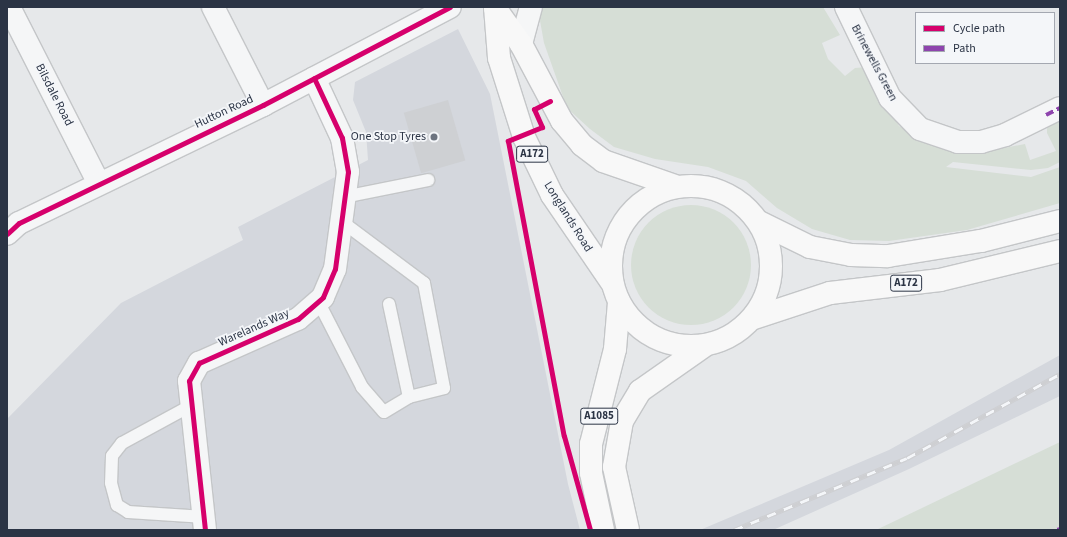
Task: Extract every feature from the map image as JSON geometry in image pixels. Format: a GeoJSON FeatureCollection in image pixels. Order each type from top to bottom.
{"type":"FeatureCollection","features":[{"type":"Feature","properties":{"kind":"main road","name":"Longlands Road"},"geometry":{"type":"LineString","coordinates":[[495,7],[522,44],[554,108],[582,145],[603,161],[675,186]]}},
{"type":"Feature","properties":{"kind":"main road","name":"Longlands Road"},"geometry":{"type":"LineString","coordinates":[[495,7],[499,58],[524,137],[552,195],[634,323],[654,338],[679,346],[704,346]]}},
{"type":"Feature","properties":{"kind":"main road","name":"Longlands Road"},"geometry":{"type":"LineString","coordinates":[[603,530],[591,473],[591,444],[615,349],[615,293],[612,251],[623,222],[645,199],[675,186],[699,185],[722,191],[743,204],[759,222],[770,245],[772,271],[766,296],[754,318],[732,337],[704,346],[640,391],[622,421],[614,466],[628,530]]}},
{"type":"Feature","properties":{"kind":"main road"},"geometry":{"type":"LineString","coordinates":[[759,222],[810,248],[851,255],[888,256],[1004,237],[1060,221]]}},
{"type":"Feature","properties":{"kind":"main road","name":"A172"},"geometry":{"type":"LineString","coordinates":[[754,318],[830,293],[940,280],[1060,251]]}},
{"type":"Feature","properties":{"kind":"street","name":"Bilsdale Road"},"geometry":{"type":"LineString","coordinates":[[9,7],[98,182]]}},
{"type":"Feature","properties":{"kind":"street"},"geometry":{"type":"LineString","coordinates":[[213,7],[263,105]]}},
{"type":"Feature","properties":{"kind":"street","name":"Hutton Road"},"geometry":{"type":"LineString","coordinates":[[11,223],[263,105],[450,7]]}},
{"type":"Feature","properties":{"kind":"street"},"geometry":{"type":"LineString","coordinates":[[522,44],[531,7]]}},
{"type":"Feature","properties":{"kind":"street","name":"Brinewells Green"},"geometry":{"type":"LineString","coordinates":[[846,7],[890,98],[920,129],[958,142],[981,142],[1005,135],[1060,108]]}},
{"type":"Feature","properties":{"kind":"street","name":"Warelands Way"},"geometry":{"type":"LineString","coordinates":[[205,524],[189,381],[199,363],[298,319],[318,301],[335,269],[348,172],[342,138],[314,78]]}},
{"type":"Feature","properties":{"kind":"lane"},"geometry":{"type":"LineString","coordinates":[[344,197],[428,180]]}},
{"type":"Feature","properties":{"kind":"lane"},"geometry":{"type":"LineString","coordinates":[[318,301],[368,396],[384,412],[409,397],[444,386],[424,283],[341,221]]}},
{"type":"Feature","properties":{"kind":"lane"},"geometry":{"type":"LineString","coordinates":[[389,304],[409,397]]}},
{"type":"Feature","properties":{"kind":"lane"},"geometry":{"type":"LineString","coordinates":[[192,405],[122,443],[112,456],[110,483],[117,505],[128,512],[205,524]]}},
{"type":"Feature","properties":{"kind":"shaded area"},"geometry":{"type":"Polygon","coordinates":[[[541,7],[823,7],[840,35],[822,43],[828,59],[845,76],[855,68],[867,67],[899,126],[944,148],[973,154],[1025,144],[1030,160],[1056,151],[1047,133],[1047,125],[1060,121],[1060,162],[1048,168],[1031,170],[953,162],[946,167],[1031,177],[1060,167],[1060,203],[967,230],[889,241],[850,240],[812,229],[777,208],[746,181],[708,167],[655,159],[614,147],[590,129],[567,108],[544,43],[539,15],[541,7]]]}},
{"type":"Feature","properties":{"kind":"shaded area"},"geometry":{"type":"Polygon","coordinates":[[[458,29],[490,94],[568,484],[580,530],[7,530],[7,419],[121,303],[243,240],[238,227],[368,160],[366,132],[353,100],[355,82],[458,29]]]}},
{"type":"Feature","properties":{"kind":"shaded area"},"geometry":{"type":"Polygon","coordinates":[[[691,205],[714,210],[724,215],[733,223],[741,232],[746,242],[751,265],[746,288],[741,298],[733,307],[724,315],[714,320],[691,325],[668,320],[658,315],[649,307],[641,298],[636,288],[631,265],[636,242],[641,232],[649,223],[658,215],[668,210],[691,205]]]}},
{"type":"Feature","properties":{"kind":"shaded area"},"geometry":{"type":"Polygon","coordinates":[[[1060,355],[1060,396],[909,469],[773,530],[700,530],[889,450],[1060,355]]]}},
{"type":"Feature","properties":{"kind":"shaded area"},"geometry":{"type":"Polygon","coordinates":[[[1060,442],[1060,530],[876,530],[1060,442]]]}},
{"type":"Feature","properties":{"kind":"building","name":"One Stop Tyres"},"geometry":{"type":"Polygon","coordinates":[[[448,100],[465,161],[421,173],[404,113],[448,100]]]}},
{"type":"Feature","properties":{"kind":"railway"},"geometry":{"type":"LineString","coordinates":[[734,530],[907,458],[1060,374]]}},
{"type":"Feature","properties":{"kind":"marked path"},"geometry":{"type":"LineString","coordinates":[[1046,115],[1060,108]]}},
{"type":"Feature","properties":{"kind":"cycle path"},"geometry":{"type":"LineString","coordinates":[[7,234],[19,223],[263,105],[450,7]]}},
{"type":"Feature","properties":{"kind":"cycle path"},"geometry":{"type":"LineString","coordinates":[[205,530],[189,381],[199,363],[298,319],[323,297],[335,269],[348,172],[342,138],[314,78]]}},
{"type":"Feature","properties":{"kind":"cycle path"},"geometry":{"type":"LineString","coordinates":[[550,101],[534,109],[542,127],[508,141],[564,436],[590,530]]}},
{"type":"Feature","properties":{"kind":"place","name":"One Stop Tyres"},"geometry":{"type":"Point","coordinates":[434,137]}}]}
